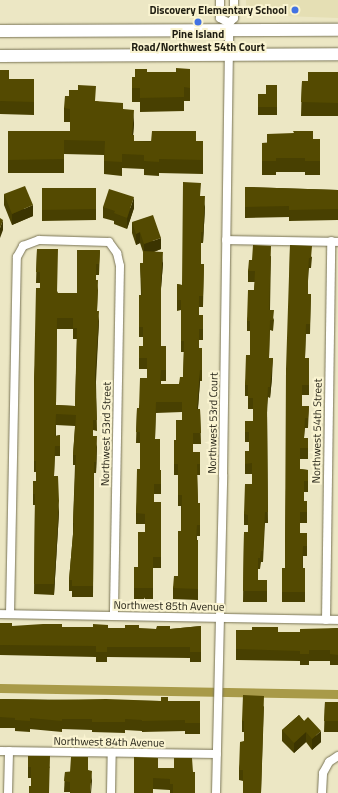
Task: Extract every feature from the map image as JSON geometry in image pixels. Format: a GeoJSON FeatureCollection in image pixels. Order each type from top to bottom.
{"type":"FeatureCollection","features":[{"type":"Feature","properties":{"kind":"main road"},"geometry":{"type":"LineString","coordinates":[[0,31],[229,27],[338,30]]}},
{"type":"Feature","properties":{"kind":"main road"},"geometry":{"type":"LineString","coordinates":[[0,56],[338,54]]}},
{"type":"Feature","properties":{"kind":"street"},"geometry":{"type":"LineString","coordinates":[[220,0],[220,18],[229,27]]}},
{"type":"Feature","properties":{"kind":"street","name":"Northwest 53rd Court"},"geometry":{"type":"LineString","coordinates":[[216,793],[229,27],[234,18],[234,0]]}},
{"type":"Feature","properties":{"kind":"street","name":"Northwest 53rd Street"},"geometry":{"type":"LineString","coordinates":[[10,614],[17,257],[23,246],[39,240],[109,242],[117,253],[120,266],[114,616]]}},
{"type":"Feature","properties":{"kind":"street"},"geometry":{"type":"LineString","coordinates":[[226,240],[334,242]]}},
{"type":"Feature","properties":{"kind":"street","name":"Northwest 54th Street"},"geometry":{"type":"LineString","coordinates":[[326,620],[334,242]]}},
{"type":"Feature","properties":{"kind":"street","name":"Northwest 85th Avenue"},"geometry":{"type":"LineString","coordinates":[[0,614],[338,620]]}},
{"type":"Feature","properties":{"kind":"street","name":"Northwest 84th Avenue"},"geometry":{"type":"LineString","coordinates":[[0,751],[112,754],[217,754]]}},
{"type":"Feature","properties":{"kind":"street"},"geometry":{"type":"LineString","coordinates":[[8,793],[9,751]]}},
{"type":"Feature","properties":{"kind":"street"},"geometry":{"type":"LineString","coordinates":[[111,793],[112,754]]}},
{"type":"Feature","properties":{"kind":"street"},"geometry":{"type":"LineString","coordinates":[[322,793],[323,773],[329,762],[338,756]]}},
{"type":"Feature","properties":{"kind":"shaded area","name":"Discovery Elementary School"},"geometry":{"type":"Polygon","coordinates":[[[246,0],[338,0],[338,18],[258,15],[246,5],[246,0]]]}},
{"type":"Feature","properties":{"kind":"building"},"geometry":{"type":"Polygon","coordinates":[[[176,68],[190,69],[190,88],[184,87],[184,97],[140,98],[140,88],[132,88],[132,77],[135,77],[135,69],[147,69],[147,72],[176,72],[176,68]]]}},
{"type":"Feature","properties":{"kind":"building"},"geometry":{"type":"Polygon","coordinates":[[[0,70],[9,70],[9,79],[34,79],[34,102],[0,101],[0,70]]]}},
{"type":"Feature","properties":{"kind":"building"},"geometry":{"type":"Polygon","coordinates":[[[308,72],[338,72],[338,103],[301,102],[302,81],[308,81],[308,72]]]}},
{"type":"Feature","properties":{"kind":"building"},"geometry":{"type":"Polygon","coordinates":[[[78,85],[96,86],[95,101],[123,103],[123,109],[134,110],[132,135],[134,135],[134,141],[151,142],[152,131],[196,131],[196,141],[203,141],[203,160],[159,159],[159,162],[144,161],[144,155],[122,154],[122,162],[104,161],[105,141],[64,140],[64,159],[8,160],[8,131],[70,131],[70,109],[64,108],[65,96],[69,96],[69,90],[78,90],[78,85]]]}},
{"type":"Feature","properties":{"kind":"building"},"geometry":{"type":"Polygon","coordinates":[[[266,85],[277,85],[277,107],[258,107],[258,94],[266,94],[266,85]]]}},
{"type":"Feature","properties":{"kind":"building"},"geometry":{"type":"Polygon","coordinates":[[[293,131],[313,131],[313,139],[320,139],[320,161],[305,161],[305,158],[276,158],[276,161],[262,161],[262,143],[267,143],[267,134],[294,133],[293,131]]]}},
{"type":"Feature","properties":{"kind":"building"},"geometry":{"type":"Polygon","coordinates":[[[183,182],[201,183],[200,196],[205,196],[203,232],[201,232],[201,264],[204,264],[203,296],[199,296],[199,315],[203,315],[203,329],[199,329],[199,348],[202,348],[202,370],[200,370],[197,409],[200,409],[201,433],[193,433],[193,452],[200,452],[200,464],[197,464],[198,503],[200,503],[200,525],[197,525],[196,540],[198,540],[198,589],[173,588],[174,576],[178,576],[178,531],[181,531],[182,495],[178,495],[178,464],[174,464],[174,440],[176,440],[176,420],[182,420],[182,402],[156,402],[155,439],[160,439],[161,484],[154,484],[154,502],[161,502],[161,557],[153,557],[153,588],[134,588],[134,567],[138,567],[138,532],[145,532],[145,514],[136,513],[137,469],[140,469],[140,432],[136,432],[137,408],[139,408],[140,378],[147,378],[147,358],[139,358],[139,346],[143,346],[143,327],[139,327],[139,295],[142,295],[140,263],[143,263],[143,251],[163,252],[161,278],[161,346],[166,346],[166,370],[161,370],[160,384],[179,384],[180,377],[183,377],[184,341],[181,341],[181,300],[177,300],[177,284],[182,285],[183,182]]]}},
{"type":"Feature","properties":{"kind":"building"},"geometry":{"type":"Polygon","coordinates":[[[25,186],[33,205],[12,214],[4,194],[25,186]]]}},
{"type":"Feature","properties":{"kind":"building"},"geometry":{"type":"Polygon","coordinates":[[[245,187],[338,190],[338,209],[289,210],[289,206],[245,207],[245,187]]]}},
{"type":"Feature","properties":{"kind":"building"},"geometry":{"type":"Polygon","coordinates":[[[42,188],[96,188],[96,209],[42,210],[42,188]]]}},
{"type":"Feature","properties":{"kind":"building"},"geometry":{"type":"Polygon","coordinates":[[[109,189],[134,197],[127,218],[114,213],[115,211],[103,207],[109,189]]]}},
{"type":"Feature","properties":{"kind":"building"},"geometry":{"type":"Polygon","coordinates":[[[153,215],[161,238],[144,244],[140,232],[136,234],[132,222],[153,215]]]}},
{"type":"Feature","properties":{"kind":"building"},"geometry":{"type":"Polygon","coordinates":[[[0,218],[3,220],[0,228],[0,218]]]}},
{"type":"Feature","properties":{"kind":"building"},"geometry":{"type":"Polygon","coordinates":[[[253,245],[271,246],[269,310],[274,310],[273,320],[270,320],[269,358],[273,358],[270,387],[268,387],[267,405],[268,512],[265,512],[263,551],[261,551],[260,558],[258,558],[258,580],[267,580],[267,591],[243,591],[244,532],[248,532],[248,515],[244,514],[245,484],[252,484],[252,463],[245,464],[245,451],[249,451],[249,432],[245,432],[245,421],[253,421],[253,398],[248,398],[248,385],[245,385],[246,355],[250,355],[250,321],[247,321],[248,290],[254,290],[255,271],[248,271],[249,260],[252,260],[253,245]]]}},
{"type":"Feature","properties":{"kind":"building"},"geometry":{"type":"Polygon","coordinates":[[[290,245],[312,246],[308,271],[308,294],[311,294],[310,324],[306,324],[305,358],[309,358],[309,385],[302,385],[302,406],[309,406],[308,418],[305,418],[304,438],[308,438],[308,448],[300,448],[300,469],[308,470],[308,481],[304,481],[304,501],[307,501],[307,512],[300,512],[300,533],[307,533],[307,546],[303,546],[302,568],[305,568],[305,592],[282,592],[282,568],[285,568],[286,369],[290,245]]]}},
{"type":"Feature","properties":{"kind":"building"},"geometry":{"type":"Polygon","coordinates":[[[37,249],[58,249],[57,293],[77,293],[77,250],[100,250],[99,264],[96,264],[96,280],[98,280],[97,311],[99,311],[95,375],[97,420],[93,420],[93,436],[97,436],[96,462],[94,462],[93,586],[72,586],[72,580],[69,580],[74,523],[76,455],[73,455],[76,415],[56,414],[55,436],[60,435],[60,446],[55,446],[54,476],[58,476],[59,501],[54,584],[34,584],[35,494],[33,494],[33,481],[36,481],[36,461],[34,461],[34,381],[36,288],[40,288],[40,272],[36,272],[37,249]],[[57,318],[56,405],[75,406],[77,328],[73,328],[73,318],[57,318]]]}},
{"type":"Feature","properties":{"kind":"building"},"geometry":{"type":"Polygon","coordinates":[[[0,623],[12,623],[12,626],[62,624],[62,627],[93,627],[93,624],[108,625],[108,628],[125,628],[125,625],[139,625],[139,628],[156,629],[157,626],[170,626],[170,629],[201,626],[201,652],[190,652],[190,647],[107,647],[107,652],[96,652],[96,646],[0,645],[0,623]]]}},
{"type":"Feature","properties":{"kind":"building"},"geometry":{"type":"Polygon","coordinates":[[[252,627],[278,627],[278,632],[300,632],[300,629],[338,628],[338,655],[330,654],[330,650],[309,650],[309,654],[300,654],[300,651],[236,649],[236,630],[252,630],[252,627]]]}},
{"type":"Feature","properties":{"kind":"building"},"geometry":{"type":"Polygon","coordinates":[[[243,695],[264,696],[261,793],[243,793],[243,770],[239,770],[240,742],[244,741],[244,721],[242,721],[243,695]]]}},
{"type":"Feature","properties":{"kind":"building"},"geometry":{"type":"Polygon","coordinates":[[[161,697],[168,697],[168,701],[200,701],[200,723],[185,723],[185,720],[142,721],[125,719],[125,722],[92,722],[92,719],[62,719],[62,721],[30,718],[30,721],[0,717],[0,699],[106,699],[161,701],[161,697]]]}},
{"type":"Feature","properties":{"kind":"building"},"geometry":{"type":"Polygon","coordinates":[[[325,702],[338,702],[338,721],[324,721],[325,702]]]}},
{"type":"Feature","properties":{"kind":"building"},"geometry":{"type":"Polygon","coordinates":[[[299,715],[304,721],[308,717],[321,731],[312,739],[306,732],[294,743],[282,730],[299,715]]]}},
{"type":"Feature","properties":{"kind":"building"},"geometry":{"type":"Polygon","coordinates":[[[28,756],[50,756],[49,793],[29,793],[29,786],[31,786],[31,767],[28,767],[28,756]]]}},
{"type":"Feature","properties":{"kind":"building"},"geometry":{"type":"Polygon","coordinates":[[[71,757],[88,757],[88,770],[92,771],[90,793],[70,793],[70,782],[64,781],[65,772],[70,772],[71,757]]]}},
{"type":"Feature","properties":{"kind":"building"},"geometry":{"type":"Polygon","coordinates":[[[134,757],[158,758],[158,768],[174,768],[174,758],[192,758],[193,772],[195,772],[195,793],[173,793],[173,784],[170,784],[170,779],[153,778],[153,793],[134,793],[134,757]]]}},
{"type":"Feature","properties":{"kind":"waterway"},"geometry":{"type":"LineString","coordinates":[[0,688],[338,694]]}},
{"type":"Feature","properties":{"kind":"place","name":"Discovery Elementary School"},"geometry":{"type":"Point","coordinates":[295,10]}},
{"type":"Feature","properties":{"kind":"place","name":"Pine Island Road/Northwest 54th Court"},"geometry":{"type":"Point","coordinates":[198,22]}}]}
